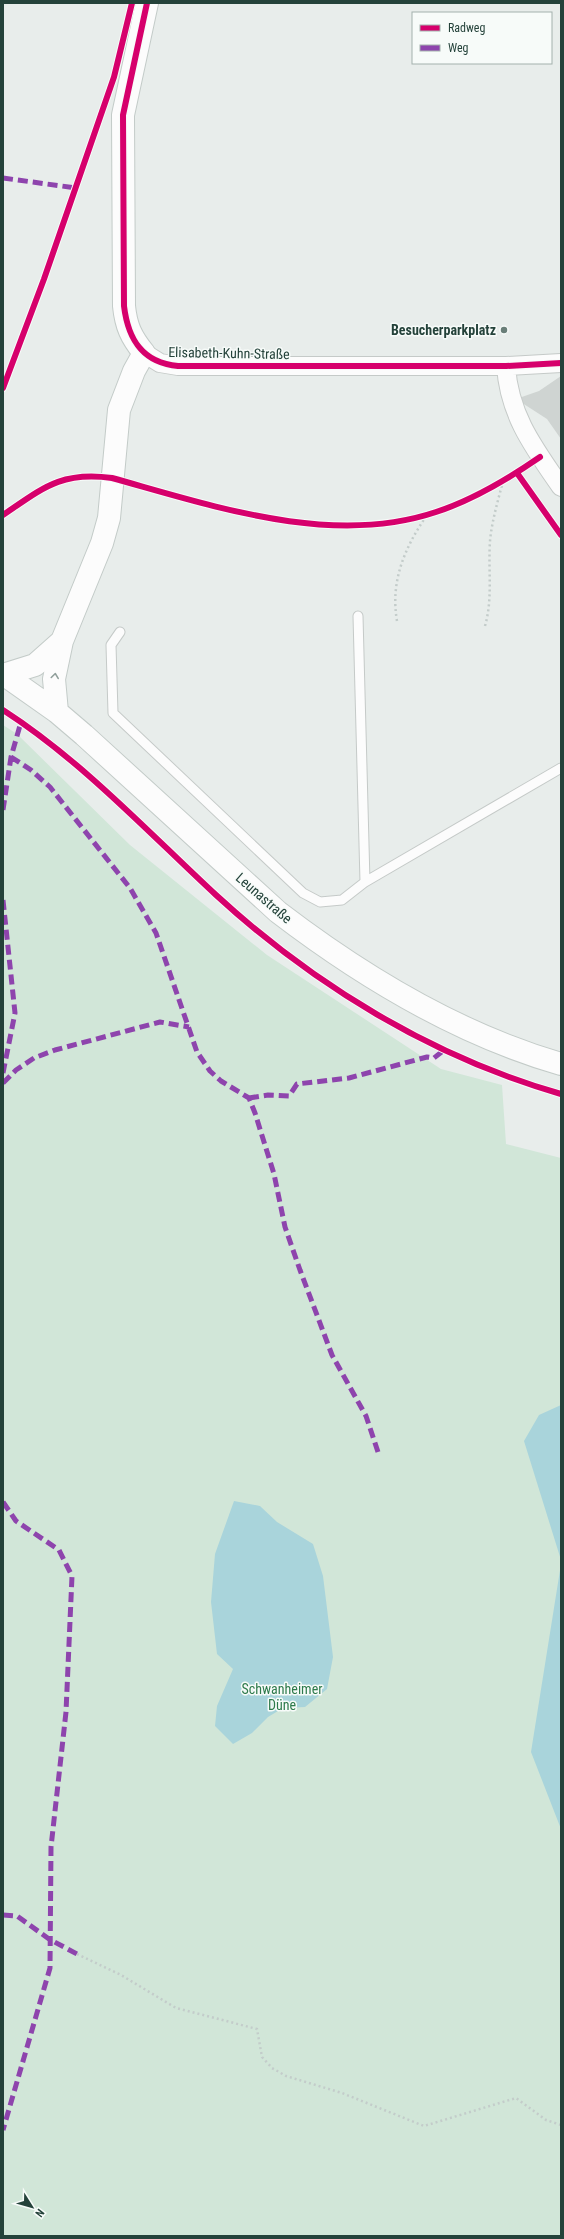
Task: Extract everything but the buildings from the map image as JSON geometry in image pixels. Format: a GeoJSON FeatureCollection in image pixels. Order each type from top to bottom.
{"type":"FeatureCollection","features":[{"type":"Feature","properties":{"kind":"street","name":"Elisabeth-Kuhn-Straße"},"geometry":{"type":"LineString","coordinates":[[148,3],[127,93],[122,137],[124,306],[126,323],[130,336],[144,353],[160,363],[178,366],[506,366],[561,363]]}},
{"type":"Feature","properties":{"kind":"street"},"geometry":{"type":"LineString","coordinates":[[57,712],[54,679],[62,640],[102,543],[109,518],[119,410],[134,371],[144,353]]}},
{"type":"Feature","properties":{"kind":"street"},"geometry":{"type":"LineString","coordinates":[[506,366],[507,387],[521,427],[561,487]]}},
{"type":"Feature","properties":{"kind":"street"},"geometry":{"type":"LineString","coordinates":[[3,675],[34,665],[62,640]]}},
{"type":"Feature","properties":{"kind":"street","name":"Leunastraße"},"geometry":{"type":"LineString","coordinates":[[3,675],[57,712],[109,757],[278,912],[308,935],[374,980],[408,999],[467,1028],[561,1064]]}},
{"type":"Feature","properties":{"kind":"lane"},"geometry":{"type":"LineString","coordinates":[[358,616],[365,882]]}},
{"type":"Feature","properties":{"kind":"lane"},"geometry":{"type":"LineString","coordinates":[[120,632],[111,646],[113,713],[303,893],[320,902],[342,900],[365,882],[561,768]]}},
{"type":"Feature","properties":{"kind":"path"},"geometry":{"type":"LineString","coordinates":[[486,626],[490,608],[492,519],[503,481]]}},
{"type":"Feature","properties":{"kind":"path"},"geometry":{"type":"LineString","coordinates":[[397,621],[394,605],[398,573],[413,536],[427,515]]}},
{"type":"Feature","properties":{"kind":"path"},"geometry":{"type":"LineString","coordinates":[[77,1954],[121,1975],[176,2008],[257,2029],[262,2057],[272,2068],[286,2076],[342,2093],[424,2126],[516,2098],[546,2120],[561,2125]]}},
{"type":"Feature","properties":{"kind":"green space","name":"Schwanheimer Düne"},"geometry":{"type":"Polygon","coordinates":[[[3,725],[17,734],[130,845],[267,955],[441,1069],[502,1085],[506,1144],[561,1158],[561,2236],[3,2236],[3,725]]]}},
{"type":"Feature","properties":{"kind":"water"},"geometry":{"type":"Polygon","coordinates":[[[561,1405],[561,1560],[524,1441],[539,1415],[561,1405]]]}},
{"type":"Feature","properties":{"kind":"water"},"geometry":{"type":"Polygon","coordinates":[[[234,1501],[260,1506],[277,1522],[313,1544],[323,1576],[333,1657],[327,1689],[305,1707],[283,1708],[268,1717],[252,1733],[233,1744],[215,1726],[217,1706],[233,1669],[217,1654],[211,1602],[215,1554],[234,1501]]]}},
{"type":"Feature","properties":{"kind":"water"},"geometry":{"type":"Polygon","coordinates":[[[561,1564],[561,1829],[531,1752],[561,1564]]]}},
{"type":"Feature","properties":{"kind":"marked path"},"geometry":{"type":"LineString","coordinates":[[3,178],[76,188]]}},
{"type":"Feature","properties":{"kind":"marked path"},"geometry":{"type":"LineString","coordinates":[[3,810],[11,757],[21,722]]}},
{"type":"Feature","properties":{"kind":"marked path"},"geometry":{"type":"LineString","coordinates":[[11,757],[31,770],[50,787],[130,888],[156,933],[197,1052],[210,1071],[221,1081],[249,1098],[274,1174],[285,1227],[300,1270],[332,1355],[366,1416],[378,1452]]}},
{"type":"Feature","properties":{"kind":"marked path"},"geometry":{"type":"LineString","coordinates":[[3,900],[15,1013],[3,1073]]}},
{"type":"Feature","properties":{"kind":"marked path"},"geometry":{"type":"LineString","coordinates":[[3,1083],[16,1070],[34,1058],[55,1050],[160,1022],[189,1027]]}},
{"type":"Feature","properties":{"kind":"marked path"},"geometry":{"type":"LineString","coordinates":[[249,1098],[268,1095],[289,1096],[297,1084],[349,1078],[427,1057],[434,1058],[444,1050]]}},
{"type":"Feature","properties":{"kind":"marked path"},"geometry":{"type":"LineString","coordinates":[[3,1502],[16,1521],[59,1550],[72,1576],[66,1712],[51,1847],[50,1968],[3,2130]]}},
{"type":"Feature","properties":{"kind":"marked path"},"geometry":{"type":"LineString","coordinates":[[3,1915],[17,1916],[49,1939],[77,1954]]}},
{"type":"Feature","properties":{"kind":"cycle path"},"geometry":{"type":"LineString","coordinates":[[3,388],[44,279],[114,77],[132,3]]}},
{"type":"Feature","properties":{"kind":"cycle path"},"geometry":{"type":"LineString","coordinates":[[147,3],[123,115],[124,306],[126,318],[133,339],[146,354],[155,360],[178,366],[506,366],[561,363]]}},
{"type":"Feature","properties":{"kind":"cycle path"},"geometry":{"type":"LineString","coordinates":[[3,515],[53,484],[79,477],[94,476],[112,478],[191,500],[273,519],[314,524],[356,525],[396,522],[436,512],[477,495],[503,481],[540,457]]}},
{"type":"Feature","properties":{"kind":"cycle path"},"geometry":{"type":"LineString","coordinates":[[517,473],[561,535]]}},
{"type":"Feature","properties":{"kind":"cycle path"},"geometry":{"type":"LineString","coordinates":[[3,710],[60,751],[87,774],[216,895],[254,928],[293,959],[334,988],[421,1039],[466,1060],[513,1079],[561,1094]]}},
{"type":"Feature","properties":{"kind":"place","name":"Besucherparkplatz"},"geometry":{"type":"Point","coordinates":[504,330]}}]}
